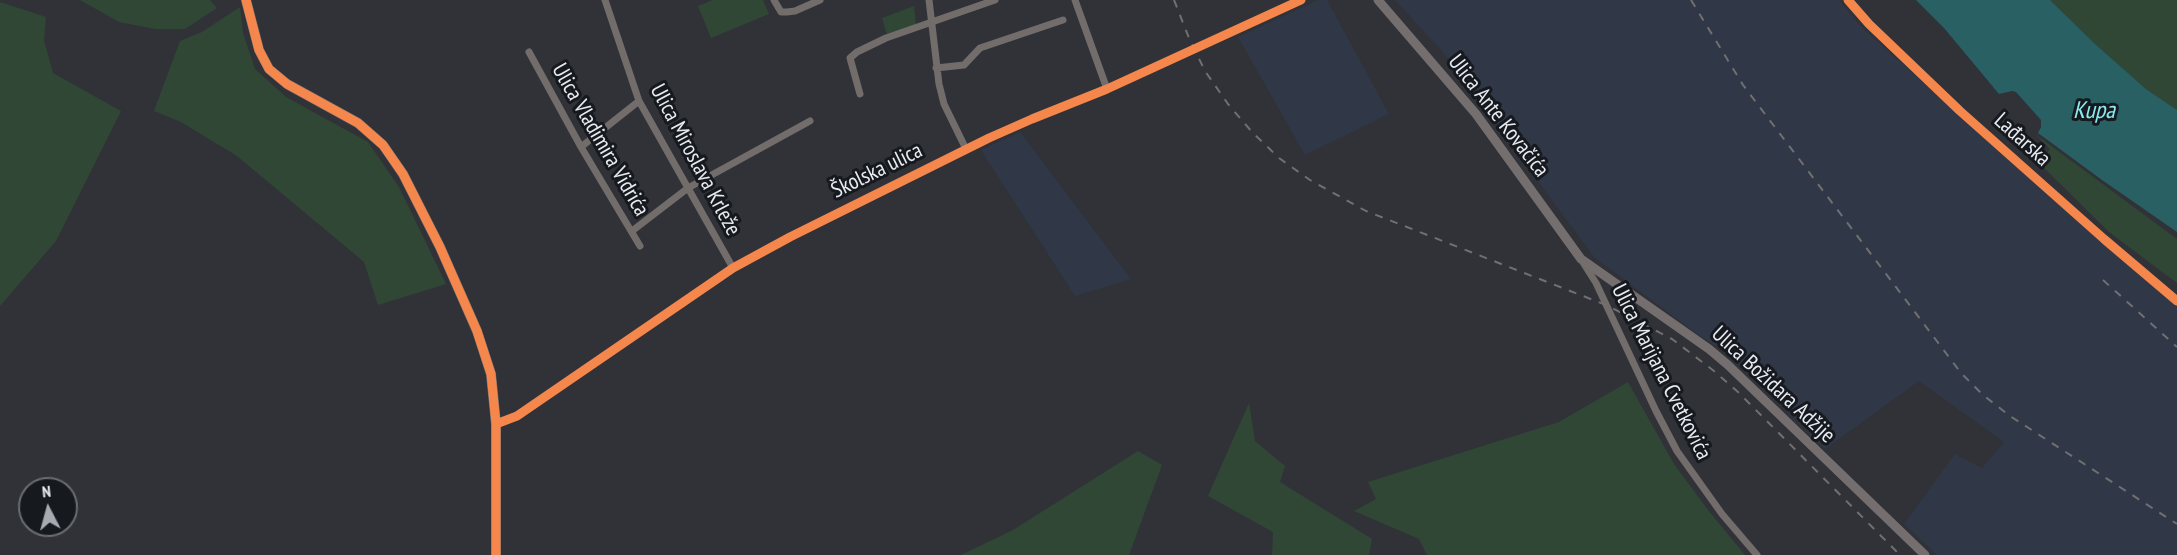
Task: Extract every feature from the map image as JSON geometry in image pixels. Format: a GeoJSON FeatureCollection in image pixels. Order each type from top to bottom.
{"type":"FeatureCollection","features":[{"type":"Feature","properties":{"kind":"main road"},"geometry":{"type":"LineString","coordinates":[[246,0],[259,50],[269,69],[287,84],[364,127],[383,145],[396,162],[440,247],[484,351],[493,384],[496,424],[496,555]]}},
{"type":"Feature","properties":{"kind":"main road","name":"Ulica Ante Kovačića"},"geometry":{"type":"LineString","coordinates":[[1378,0],[1476,114],[1581,259]]}},
{"type":"Feature","properties":{"kind":"main road","name":"Ulica Božidara Adžije"},"geometry":{"type":"LineString","coordinates":[[1581,259],[1728,365],[1925,555]]}},
{"type":"Feature","properties":{"kind":"street","name":"Ulica Miroslava Krleže"},"geometry":{"type":"LineString","coordinates":[[605,0],[639,101],[733,268]]}},
{"type":"Feature","properties":{"kind":"street"},"geometry":{"type":"LineString","coordinates":[[774,0],[781,12],[787,12],[820,0]]}},
{"type":"Feature","properties":{"kind":"street"},"geometry":{"type":"LineString","coordinates":[[929,0],[936,68],[944,104],[966,149]]}},
{"type":"Feature","properties":{"kind":"street"},"geometry":{"type":"LineString","coordinates":[[860,94],[850,58],[857,52],[886,38],[995,0]]}},
{"type":"Feature","properties":{"kind":"street"},"geometry":{"type":"LineString","coordinates":[[1075,0],[1107,89]]}},
{"type":"Feature","properties":{"kind":"street","name":"Školska ulica"},"geometry":{"type":"LineString","coordinates":[[496,424],[518,416],[733,268],[840,211],[1032,118],[1107,89],[1301,0]]}},
{"type":"Feature","properties":{"kind":"street","name":"Lađarska"},"geometry":{"type":"LineString","coordinates":[[1848,0],[1869,24],[1960,111],[2177,301]]}},
{"type":"Feature","properties":{"kind":"street"},"geometry":{"type":"LineString","coordinates":[[936,68],[964,65],[980,48],[1063,20]]}},
{"type":"Feature","properties":{"kind":"street","name":"Ulica Vladimira Vidrića"},"geometry":{"type":"LineString","coordinates":[[530,52],[581,147],[640,246]]}},
{"type":"Feature","properties":{"kind":"street"},"geometry":{"type":"LineString","coordinates":[[581,147],[639,101]]}},
{"type":"Feature","properties":{"kind":"street"},"geometry":{"type":"LineString","coordinates":[[632,231],[688,188],[810,120]]}},
{"type":"Feature","properties":{"kind":"street","name":"Ulica Marijana Cvetkovića"},"geometry":{"type":"LineString","coordinates":[[1581,259],[1596,283],[1677,451],[1722,514],[1756,555]]}},
{"type":"Feature","properties":{"kind":"shaded area"},"geometry":{"type":"Polygon","coordinates":[[[1318,0],[1327,0],[1389,114],[1305,155],[1238,37],[1318,0]]]}},
{"type":"Feature","properties":{"kind":"shaded area"},"geometry":{"type":"Polygon","coordinates":[[[1395,0],[1839,0],[1861,27],[2127,264],[2177,300],[2177,555],[1937,555],[1904,524],[1955,454],[1982,468],[2004,442],[1919,381],[1825,449],[1730,354],[1700,336],[1594,257],[1442,51],[1395,0]]]}},
{"type":"Feature","properties":{"kind":"shaded area"},"geometry":{"type":"Polygon","coordinates":[[[1020,132],[1131,279],[1075,296],[981,150],[1020,132]]]}},
{"type":"Feature","properties":{"kind":"green space"},"geometry":{"type":"Polygon","coordinates":[[[80,0],[210,0],[217,8],[185,29],[155,29],[119,22],[80,0]]]}},
{"type":"Feature","properties":{"kind":"green space"},"geometry":{"type":"Polygon","coordinates":[[[713,0],[763,0],[769,14],[711,38],[698,6],[713,0]]]}},
{"type":"Feature","properties":{"kind":"green space"},"geometry":{"type":"Polygon","coordinates":[[[2050,0],[2177,0],[2177,110],[2146,89],[2050,0]]]}},
{"type":"Feature","properties":{"kind":"green space"},"geometry":{"type":"Polygon","coordinates":[[[0,2],[46,17],[44,40],[53,73],[121,111],[56,241],[0,306],[0,2]]]}},
{"type":"Feature","properties":{"kind":"green space"},"geometry":{"type":"Polygon","coordinates":[[[914,6],[916,25],[887,35],[882,18],[914,6]]]}},
{"type":"Feature","properties":{"kind":"green space"},"geometry":{"type":"Polygon","coordinates":[[[240,7],[243,33],[255,69],[286,97],[368,142],[399,187],[446,284],[378,305],[364,262],[237,156],[181,122],[154,111],[180,41],[202,32],[240,7]]]}},
{"type":"Feature","properties":{"kind":"green space"},"geometry":{"type":"Polygon","coordinates":[[[2035,134],[2177,239],[2177,283],[2109,232],[2039,163],[2050,149],[2035,134]]]}},
{"type":"Feature","properties":{"kind":"green space"},"geometry":{"type":"Polygon","coordinates":[[[1628,382],[1674,464],[1745,555],[1427,555],[1419,539],[1354,511],[1376,499],[1368,482],[1559,422],[1628,382]]]}},
{"type":"Feature","properties":{"kind":"green space"},"geometry":{"type":"Polygon","coordinates":[[[1249,403],[1255,441],[1285,466],[1280,482],[1372,539],[1369,555],[1272,555],[1273,532],[1208,496],[1249,403]]]}},
{"type":"Feature","properties":{"kind":"green space"},"geometry":{"type":"Polygon","coordinates":[[[1138,451],[1162,465],[1129,555],[961,555],[1013,530],[1138,451]]]}},
{"type":"Feature","properties":{"kind":"water","name":"Kupa"},"geometry":{"type":"Polygon","coordinates":[[[1916,0],[2050,0],[2146,89],[2177,110],[2177,232],[2038,133],[2041,120],[2016,92],[1999,94],[1944,28],[1916,0]]]}},
{"type":"Feature","properties":{"kind":"railway"},"geometry":{"type":"LineString","coordinates":[[1174,0],[1205,71],[1228,104],[1279,158],[1310,180],[1366,211],[1606,305],[1672,339],[1738,392],[1900,555]]}},
{"type":"Feature","properties":{"kind":"railway"},"geometry":{"type":"LineString","coordinates":[[1691,0],[1743,85],[1961,373],[1983,395],[2010,416],[2177,524]]}},
{"type":"Feature","properties":{"kind":"railway"},"geometry":{"type":"LineString","coordinates":[[2103,280],[2177,347]]}},
{"type":"Feature","properties":{"kind":"cycle path"},"geometry":{"type":"LineString","coordinates":[[246,0],[259,50],[269,69],[287,84],[358,123],[383,145],[403,174],[440,247],[477,331],[491,374],[496,424],[496,555]]}},
{"type":"Feature","properties":{"kind":"cycle path"},"geometry":{"type":"LineString","coordinates":[[496,424],[517,416],[733,268],[790,237],[989,138],[1107,89],[1301,0]]}},
{"type":"Feature","properties":{"kind":"cycle path"},"geometry":{"type":"LineString","coordinates":[[1848,0],[1869,24],[1960,111],[2177,301]]}}]}
